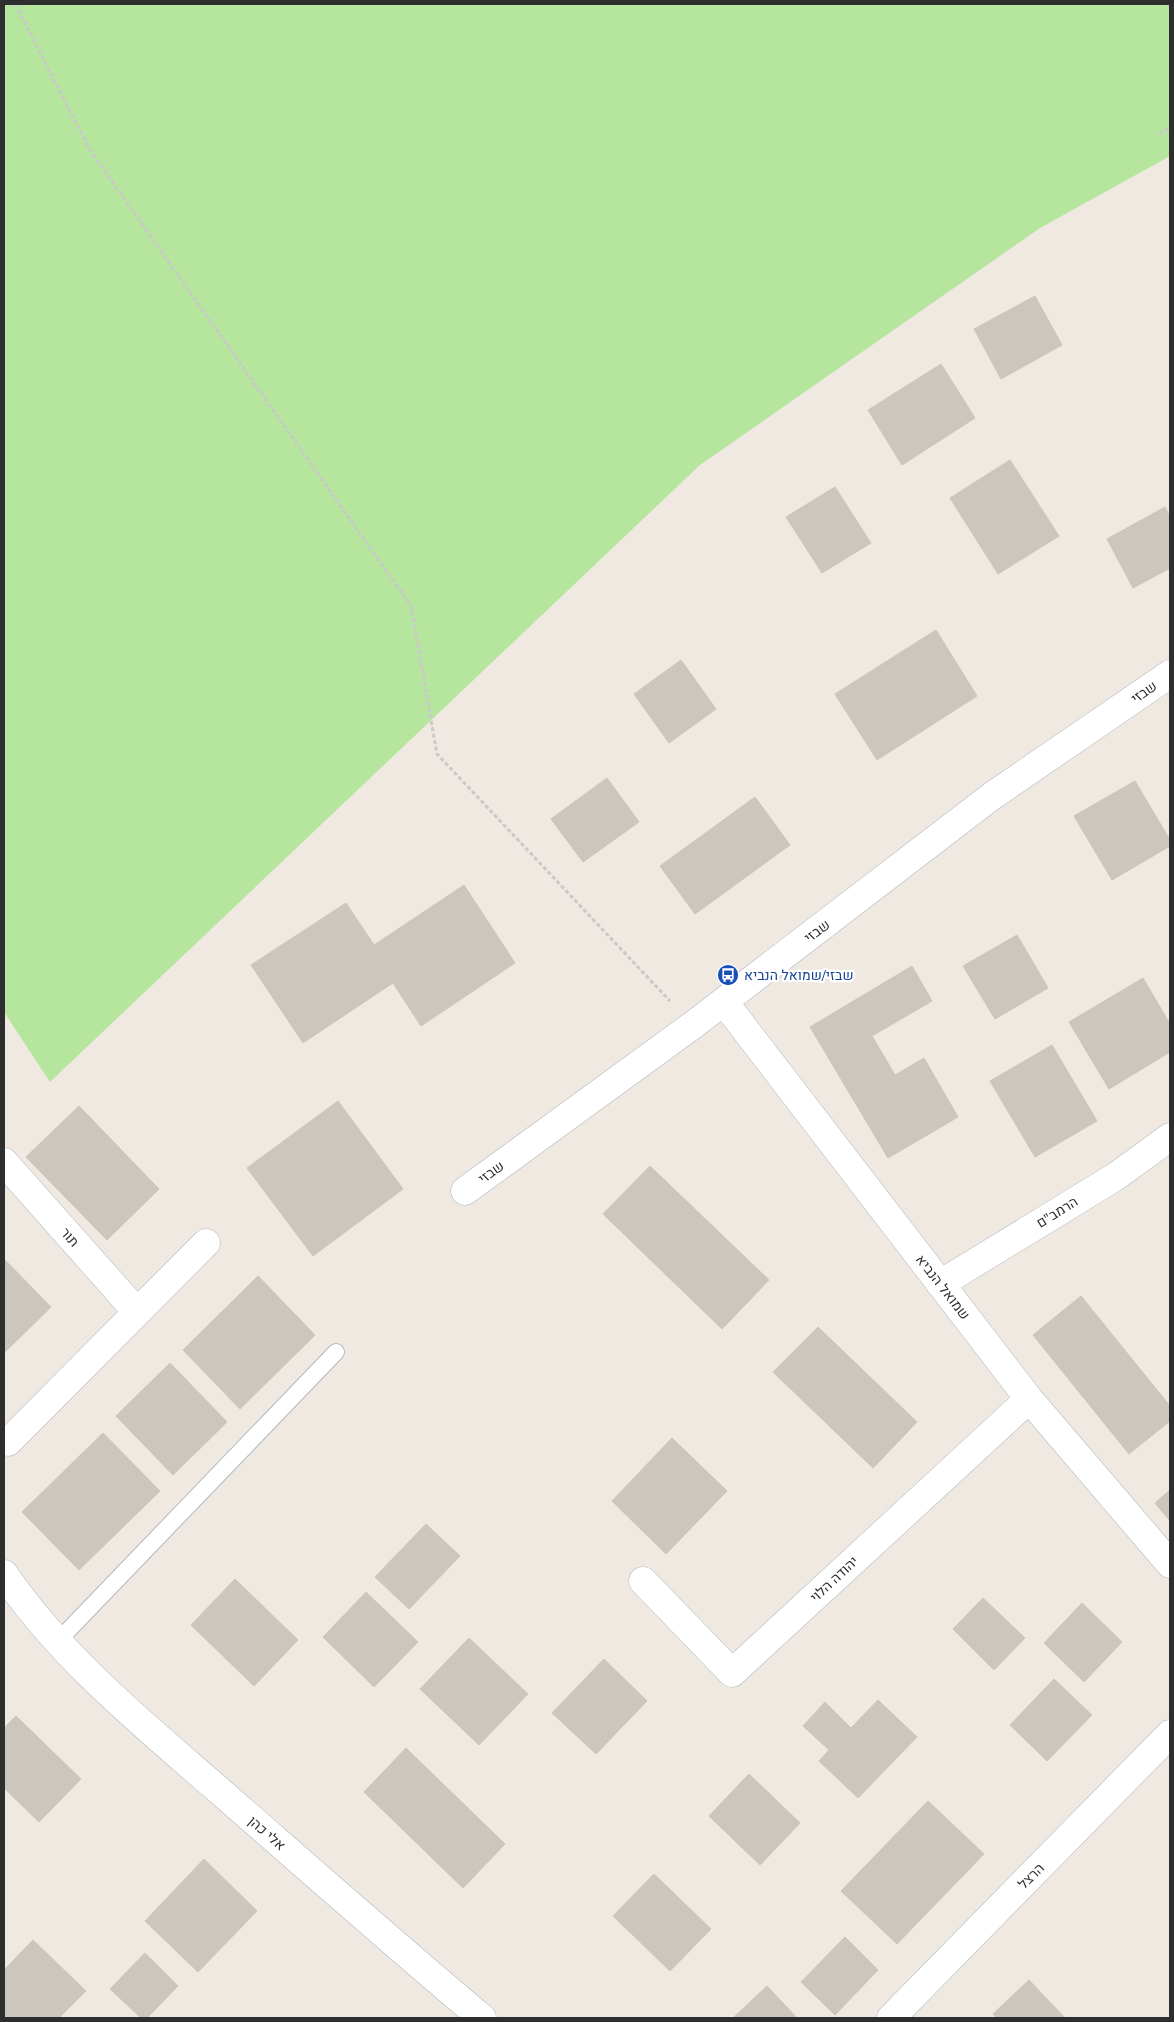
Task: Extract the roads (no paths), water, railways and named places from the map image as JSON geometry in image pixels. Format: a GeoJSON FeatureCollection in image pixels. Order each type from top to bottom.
{"type":"FeatureCollection","features":[{"type":"Feature","properties":{"kind":"street","name":"שבזי"},"geometry":{"type":"LineString","coordinates":[[465,1191],[694,1025],[992,796],[1170,674]]}},
{"type":"Feature","properties":{"kind":"street","name":"שמואל הנביא"},"geometry":{"type":"LineString","coordinates":[[724,1002],[1029,1399],[1170,1564]]}},
{"type":"Feature","properties":{"kind":"street","name":"הרמב\"ם"},"geometry":{"type":"LineString","coordinates":[[940,1284],[1115,1176],[1170,1137]]}},
{"type":"Feature","properties":{"kind":"street","name":"תור"},"geometry":{"type":"LineString","coordinates":[[4,1162],[137,1312]]}},
{"type":"Feature","properties":{"kind":"street"},"geometry":{"type":"LineString","coordinates":[[8,1442],[206,1243]]}},
{"type":"Feature","properties":{"kind":"street","name":"יהודה הלוי"},"geometry":{"type":"LineString","coordinates":[[643,1581],[732,1673],[1029,1399]]}},
{"type":"Feature","properties":{"kind":"street"},"geometry":{"type":"LineString","coordinates":[[4,1574],[27,1608],[57,1642]]}},
{"type":"Feature","properties":{"kind":"street","name":"אלי כהן"},"geometry":{"type":"LineString","coordinates":[[57,1642],[129,1712],[482,2018]]}},
{"type":"Feature","properties":{"kind":"street","name":"הרצל"},"geometry":{"type":"LineString","coordinates":[[891,2018],[1170,1734]]}},
{"type":"Feature","properties":{"kind":"lane"},"geometry":{"type":"LineString","coordinates":[[57,1642],[336,1352]]}},
{"type":"Feature","properties":{"kind":"place","name":"שבזי/שמואל הנביא"},"geometry":{"type":"Point","coordinates":[728,975]}}]}
